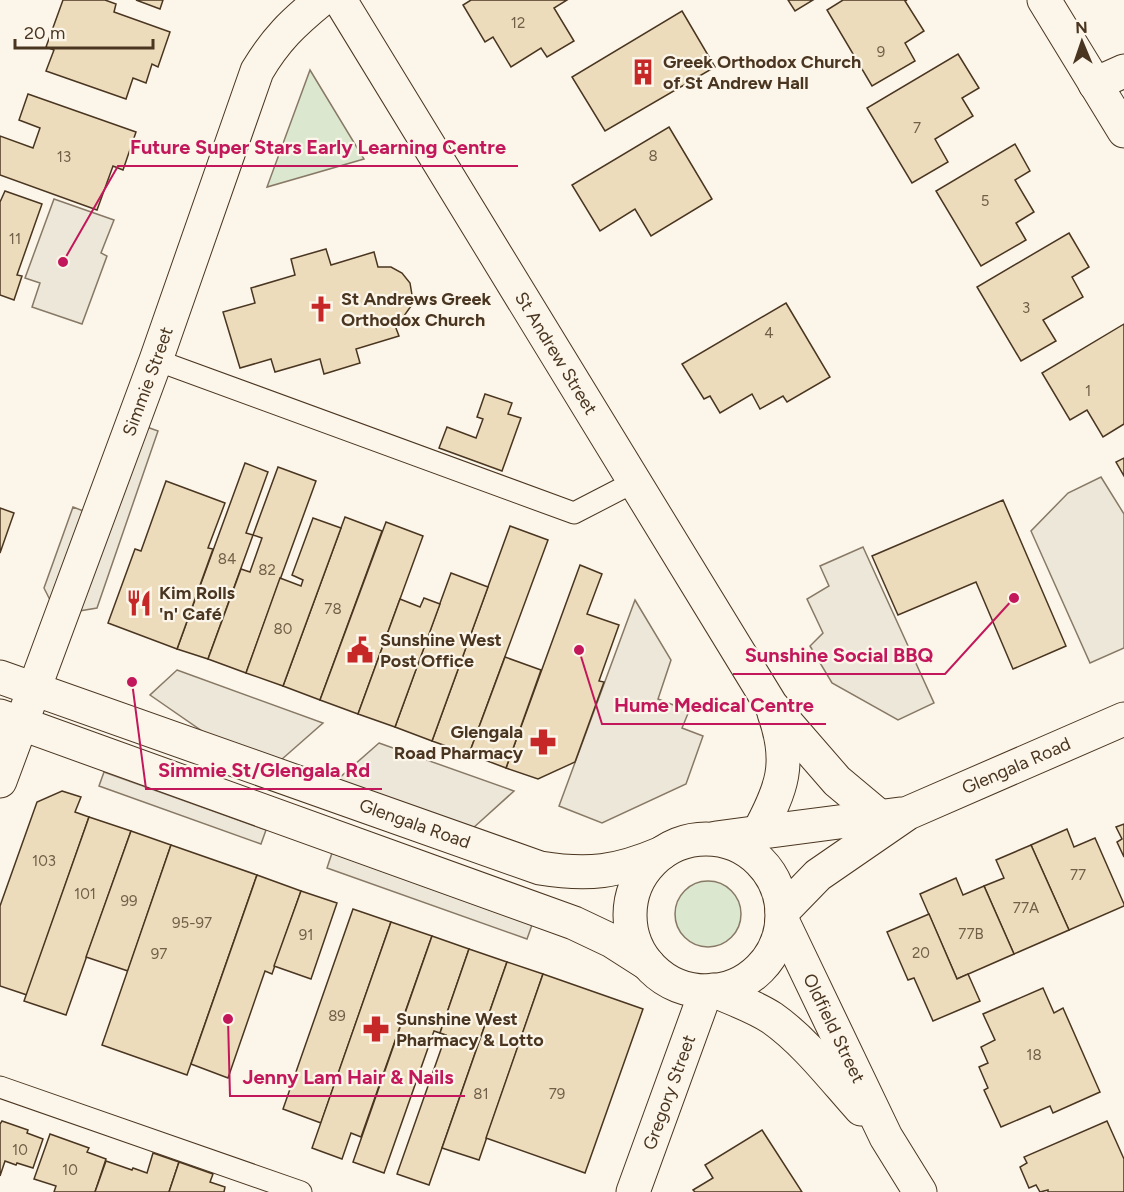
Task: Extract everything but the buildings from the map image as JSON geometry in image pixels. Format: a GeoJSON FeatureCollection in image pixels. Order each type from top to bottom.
{"type":"FeatureCollection","features":[{"type":"Feature","properties":{"kind":"street","name":"Simmie Street"},"geometry":{"type":"LineString","coordinates":[[0,781],[10,720],[34,689],[57,632],[156,360],[257,71],[271,48],[291,24],[321,0]]}},
{"type":"Feature","properties":{"kind":"street","name":"St Andrew Street"},"geometry":{"type":"LineString","coordinates":[[340,0],[771,705],[837,781],[894,815]]}},
{"type":"Feature","properties":{"kind":"street"},"geometry":{"type":"LineString","coordinates":[[1044,0],[1110,77],[1124,131]]}},
{"type":"Feature","properties":{"kind":"street","name":"Glengala Road"},"geometry":{"type":"LineString","coordinates":[[0,677],[540,868],[571,873],[607,871],[636,864],[662,853]]}},
{"type":"Feature","properties":{"kind":"street","name":"St Andrew Street"},"geometry":{"type":"LineString","coordinates":[[758,833],[772,806],[783,772],[783,748],[771,705]]}},
{"type":"Feature","properties":{"kind":"street","name":"Glengala Road"},"geometry":{"type":"LineString","coordinates":[[699,839],[894,815],[1124,719]]}},
{"type":"Feature","properties":{"kind":"street"},"geometry":{"type":"LineString","coordinates":[[10,720],[574,923],[612,940],[648,964],[668,981],[693,990],[709,991],[736,985],[764,964],[777,943],[782,916],[776,885],[761,862],[733,844],[713,839],[699,839],[686,841],[662,853],[651,862],[642,873],[634,891],[630,912],[634,940],[639,953],[648,964]]}},
{"type":"Feature","properties":{"kind":"street","name":"Glengala Road"},"geometry":{"type":"LineString","coordinates":[[782,916],[818,875],[894,815]]}},
{"type":"Feature","properties":{"kind":"street","name":"Oldfield Street"},"geometry":{"type":"LineString","coordinates":[[782,916],[886,1137],[920,1192]]}},
{"type":"Feature","properties":{"kind":"street","name":"Oldfield Street"},"geometry":{"type":"LineString","coordinates":[[709,991],[747,1005],[783,1027],[821,1064],[886,1137]]}},
{"type":"Feature","properties":{"kind":"street","name":"Gregory Street"},"geometry":{"type":"LineString","coordinates":[[633,1192],[709,991]]}},
{"type":"Feature","properties":{"kind":"lane"},"geometry":{"type":"LineString","coordinates":[[156,360],[574,513],[634,482]]}},
{"type":"Feature","properties":{"kind":"lane"},"geometry":{"type":"LineString","coordinates":[[0,1087],[301,1192]]}},
{"type":"Feature","properties":{"kind":"green space"},"geometry":{"type":"Polygon","coordinates":[[[310,70],[364,159],[267,187],[310,70]]]}},
{"type":"Feature","properties":{"kind":"green space"},"geometry":{"type":"Polygon","coordinates":[[[708,881],[721,884],[731,891],[738,901],[741,914],[738,927],[731,937],[721,944],[708,947],[695,944],[685,937],[678,927],[675,914],[678,901],[685,891],[695,884],[708,881]]]}},
{"type":"Feature","properties":{"kind":"shaded area"},"geometry":{"type":"Polygon","coordinates":[[[54,199],[114,220],[101,253],[107,256],[82,324],[32,307],[40,283],[25,278],[54,199]]]}},
{"type":"Feature","properties":{"kind":"shaded area"},"geometry":{"type":"Polygon","coordinates":[[[144,426],[158,431],[97,608],[79,611],[144,426]]]}},
{"type":"Feature","properties":{"kind":"shaded area"},"geometry":{"type":"Polygon","coordinates":[[[1101,477],[1124,514],[1124,648],[1090,663],[1031,531],[1068,493],[1101,477]]]}},
{"type":"Feature","properties":{"kind":"shaded area"},"geometry":{"type":"Polygon","coordinates":[[[73,507],[86,512],[51,602],[44,588],[73,507]]]}},
{"type":"Feature","properties":{"kind":"shaded area"},"geometry":{"type":"Polygon","coordinates":[[[863,547],[934,703],[898,720],[832,683],[810,646],[823,633],[807,599],[829,586],[820,566],[863,547]]]}},
{"type":"Feature","properties":{"kind":"shaded area"},"geometry":{"type":"Polygon","coordinates":[[[635,600],[671,660],[658,699],[689,711],[682,728],[703,736],[686,784],[602,823],[559,806],[635,600]]]}},
{"type":"Feature","properties":{"kind":"shaded area"},"geometry":{"type":"Polygon","coordinates":[[[177,670],[323,723],[281,760],[205,733],[150,695],[177,670]]]}},
{"type":"Feature","properties":{"kind":"shaded area"},"geometry":{"type":"Polygon","coordinates":[[[379,743],[514,791],[472,829],[337,780],[379,743]]]}},
{"type":"Feature","properties":{"kind":"shaded area"},"geometry":{"type":"Polygon","coordinates":[[[104,772],[266,830],[261,844],[99,786],[104,772]]]}},
{"type":"Feature","properties":{"kind":"shaded area"},"geometry":{"type":"Polygon","coordinates":[[[332,853],[532,925],[527,939],[327,868],[332,853]]]}},
{"type":"Feature","properties":{"kind":"place","name":"Greek Orthodox Church of St Andrew Hall"},"geometry":{"type":"Point","coordinates":[643,72]}},
{"type":"Feature","properties":{"kind":"place","name":"Future Super Stars Early Learning Centre"},"geometry":{"type":"Point","coordinates":[63,262]}},
{"type":"Feature","properties":{"kind":"place","name":"St Andrews Greek Orthodox Church"},"geometry":{"type":"Point","coordinates":[321,309]}},
{"type":"Feature","properties":{"kind":"place","name":"Sunshine Social BBQ"},"geometry":{"type":"Point","coordinates":[1014,598]}},
{"type":"Feature","properties":{"kind":"place","name":"Kim Rolls 'n' Café"},"geometry":{"type":"Point","coordinates":[139,603]}},
{"type":"Feature","properties":{"kind":"place","name":"Sunshine West Post Office"},"geometry":{"type":"Point","coordinates":[360,650]}},
{"type":"Feature","properties":{"kind":"place","name":"Hume Medical Centre"},"geometry":{"type":"Point","coordinates":[579,650]}},
{"type":"Feature","properties":{"kind":"place","name":"Simmie St/Glengala Rd"},"geometry":{"type":"Point","coordinates":[132,682]}},
{"type":"Feature","properties":{"kind":"place","name":"Glengala Road Pharmacy"},"geometry":{"type":"Point","coordinates":[543,742]}},
{"type":"Feature","properties":{"kind":"place","name":"Jenny Lam Hair & Nails"},"geometry":{"type":"Point","coordinates":[228,1019]}},
{"type":"Feature","properties":{"kind":"place","name":"Sunshine West Pharmacy & Lotto"},"geometry":{"type":"Point","coordinates":[376,1029]}}]}
